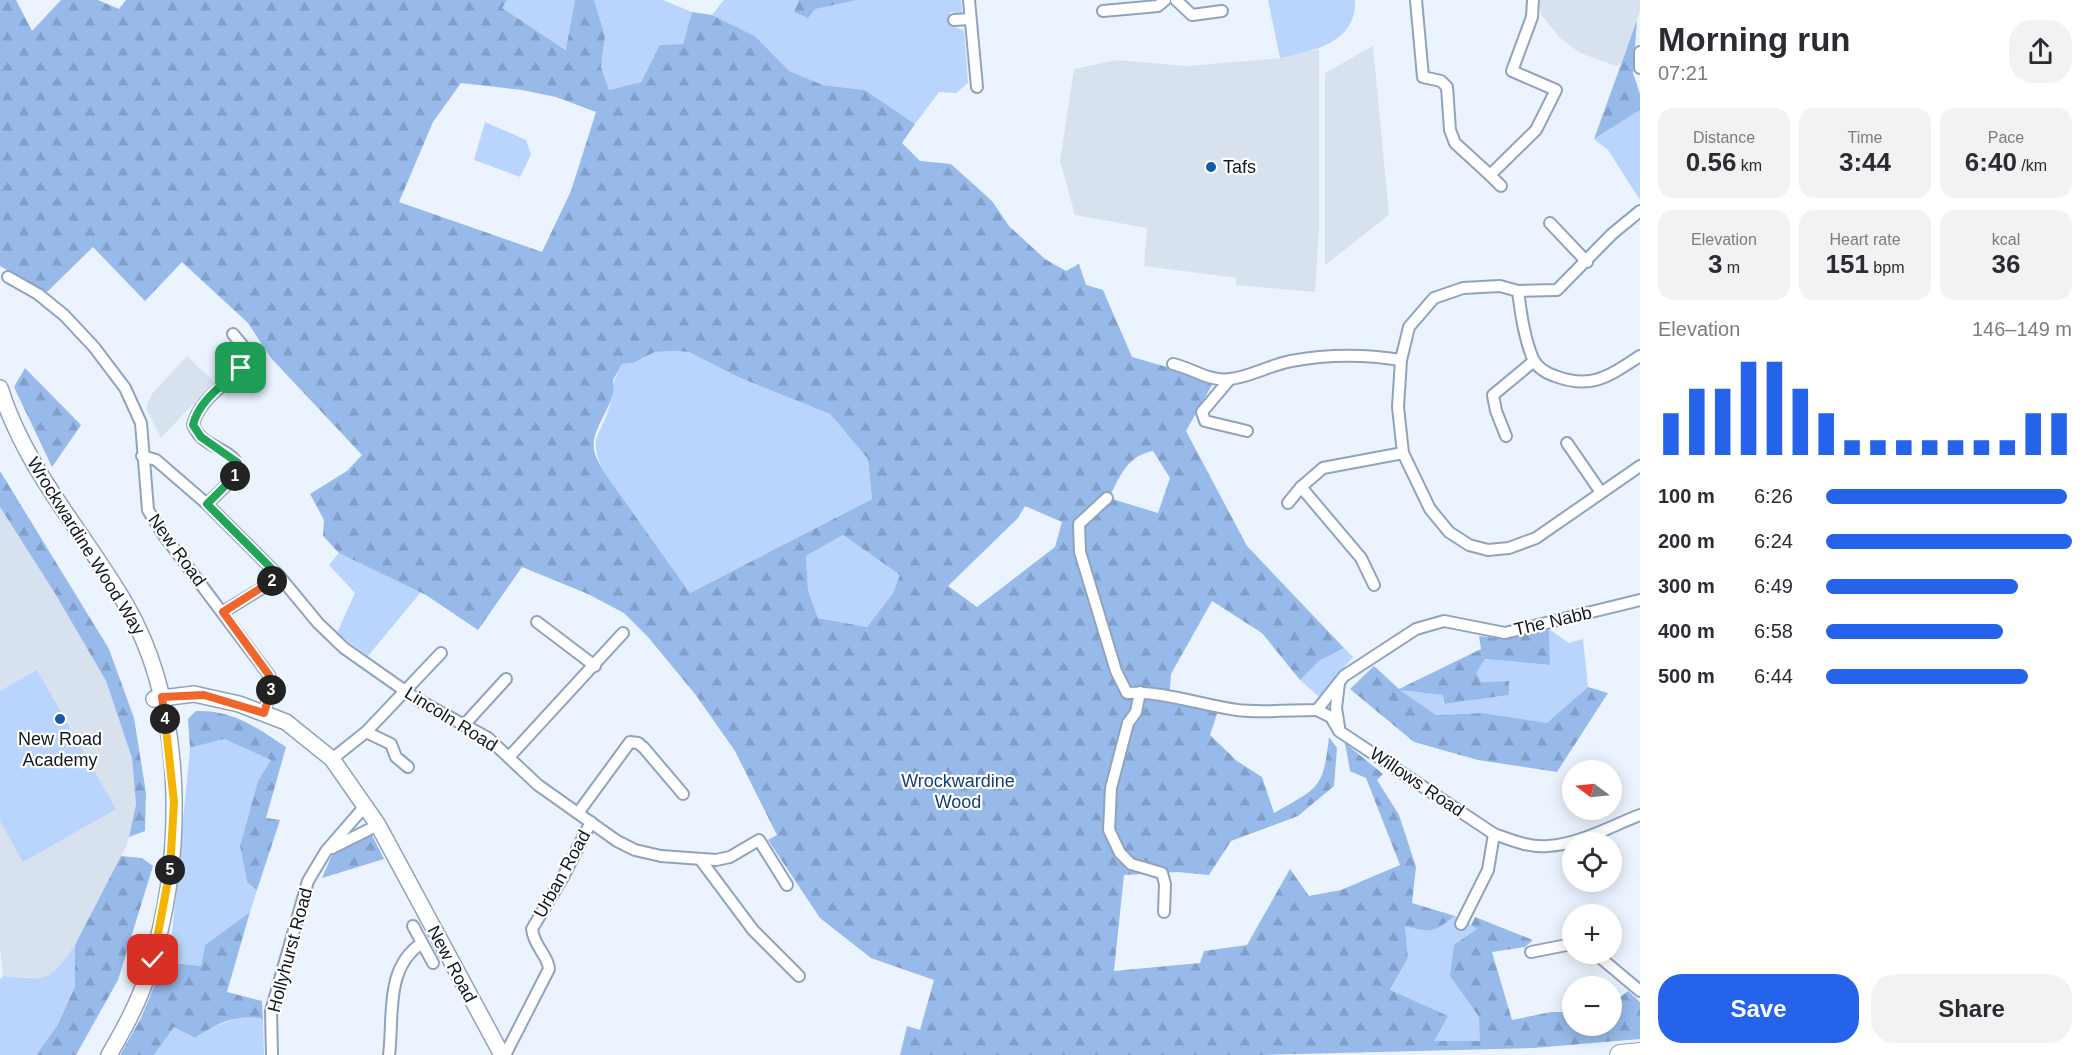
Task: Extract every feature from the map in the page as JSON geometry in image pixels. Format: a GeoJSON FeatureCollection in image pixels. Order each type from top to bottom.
{"type":"FeatureCollection","features":[{"type":"Feature","properties":{"kind":"highway"},"geometry":{"type":"LineString","coordinates":[[1620,1055],[1640,1053]]}},
{"type":"Feature","properties":{"kind":"main road","name":"Wrockwardine Wood Way"},"geometry":{"type":"LineString","coordinates":[[0,388],[12,421],[33,462],[104,568],[142,632],[170,746],[174,802],[173,846],[167,898],[148,976],[109,1055]]}},
{"type":"Feature","properties":{"kind":"main road","name":"Wrockwardine Wood Way"},"geometry":{"type":"LineString","coordinates":[[0,407],[21,454],[119,606],[158,698],[165,798],[164,846],[159,890],[138,982],[118,1024],[98,1055]]}},
{"type":"Feature","properties":{"kind":"main road","name":"New Road"},"geometry":{"type":"LineString","coordinates":[[158,698],[204,695],[264,713],[286,722],[332,759],[378,825],[504,1055]]}},
{"type":"Feature","properties":{"kind":"street"},"geometry":{"type":"LineString","coordinates":[[969,0],[977,87]]}},
{"type":"Feature","properties":{"kind":"street"},"geometry":{"type":"LineString","coordinates":[[1103,11],[1158,6],[1165,0]]}},
{"type":"Feature","properties":{"kind":"street"},"geometry":{"type":"LineString","coordinates":[[1176,0],[1192,15],[1222,11]]}},
{"type":"Feature","properties":{"kind":"street"},"geometry":{"type":"LineString","coordinates":[[1416,0],[1423,77],[1441,81],[1447,87],[1450,130],[1455,143],[1502,186]]}},
{"type":"Feature","properties":{"kind":"street"},"geometry":{"type":"LineString","coordinates":[[1490,175],[1536,130],[1556,90],[1512,71],[1532,17],[1533,0]]}},
{"type":"Feature","properties":{"kind":"street"},"geometry":{"type":"LineString","coordinates":[[954,20],[970,19]]}},
{"type":"Feature","properties":{"kind":"street"},"geometry":{"type":"LineString","coordinates":[[1640,52],[1640,68]]}},
{"type":"Feature","properties":{"kind":"street"},"geometry":{"type":"LineString","coordinates":[[1640,212],[1612,234],[1557,290],[1518,291],[1500,286],[1463,288],[1434,298],[1409,327],[1401,360],[1398,407],[1403,453],[1430,509],[1449,532],[1469,544],[1488,550],[1509,548],[1536,538],[1640,465]]}},
{"type":"Feature","properties":{"kind":"street"},"geometry":{"type":"LineString","coordinates":[[1550,223],[1587,262]]}},
{"type":"Feature","properties":{"kind":"street","name":"New Road"},"geometry":{"type":"LineString","coordinates":[[8,277],[64,315],[112,369],[139,417],[148,510],[163,534],[269,675],[272,685],[264,713]]}},
{"type":"Feature","properties":{"kind":"street"},"geometry":{"type":"LineString","coordinates":[[1518,291],[1523,328],[1534,361],[1546,373],[1565,379],[1592,382],[1640,356]]}},
{"type":"Feature","properties":{"kind":"street"},"geometry":{"type":"LineString","coordinates":[[207,504],[240,472],[238,463],[231,455],[201,437],[193,425],[196,413],[205,401],[246,361],[247,351],[233,334]]}},
{"type":"Feature","properties":{"kind":"street"},"geometry":{"type":"LineString","coordinates":[[1173,364],[1214,378],[1230,379],[1290,361],[1326,356],[1370,355],[1401,360]]}},
{"type":"Feature","properties":{"kind":"street"},"geometry":{"type":"LineString","coordinates":[[1506,436],[1492,395],[1534,361]]}},
{"type":"Feature","properties":{"kind":"street"},"geometry":{"type":"LineString","coordinates":[[1230,379],[1202,411],[1205,422],[1247,431]]}},
{"type":"Feature","properties":{"kind":"street"},"geometry":{"type":"LineString","coordinates":[[1567,443],[1600,491]]}},
{"type":"Feature","properties":{"kind":"street"},"geometry":{"type":"LineString","coordinates":[[1288,503],[1301,487],[1323,468],[1403,453]]}},
{"type":"Feature","properties":{"kind":"street","name":"Lincoln Road"},"geometry":{"type":"LineString","coordinates":[[142,456],[156,460],[207,504],[280,577],[328,634],[432,709],[488,738],[538,785],[617,841],[635,850],[661,856],[700,859],[730,857],[759,840],[787,885]]}},
{"type":"Feature","properties":{"kind":"street"},"geometry":{"type":"LineString","coordinates":[[1301,487],[1334,529],[1361,558],[1374,585]]}},
{"type":"Feature","properties":{"kind":"street"},"geometry":{"type":"LineString","coordinates":[[1107,498],[1079,524],[1080,552],[1116,671],[1127,693],[1140,692],[1208,702],[1239,710],[1317,710],[1331,717],[1339,730]]}},
{"type":"Feature","properties":{"kind":"street"},"geometry":{"type":"LineString","coordinates":[[223,612],[280,577]]}},
{"type":"Feature","properties":{"kind":"street","name":"The Nabb"},"geometry":{"type":"LineString","coordinates":[[1317,710],[1344,676],[1416,629],[1444,621],[1505,633],[1640,600]]}},
{"type":"Feature","properties":{"kind":"street"},"geometry":{"type":"LineString","coordinates":[[537,622],[595,666]]}},
{"type":"Feature","properties":{"kind":"street"},"geometry":{"type":"LineString","coordinates":[[509,758],[623,633]]}},
{"type":"Feature","properties":{"kind":"street"},"geometry":{"type":"LineString","coordinates":[[332,759],[366,732],[441,653]]}},
{"type":"Feature","properties":{"kind":"street"},"geometry":{"type":"LineString","coordinates":[[464,725],[506,680]]}},
{"type":"Feature","properties":{"kind":"street"},"geometry":{"type":"LineString","coordinates":[[1339,681],[1336,708],[1339,730]]}},
{"type":"Feature","properties":{"kind":"street"},"geometry":{"type":"LineString","coordinates":[[1140,692],[1136,712],[1128,723],[1110,788],[1109,830],[1120,853],[1131,864],[1162,873],[1164,912]]}},
{"type":"Feature","properties":{"kind":"street","name":"Willows Road"},"geometry":{"type":"LineString","coordinates":[[1339,730],[1494,834],[1522,844],[1546,847],[1571,842],[1640,815]]}},
{"type":"Feature","properties":{"kind":"street"},"geometry":{"type":"LineString","coordinates":[[366,732],[391,744],[396,757],[408,767]]}},
{"type":"Feature","properties":{"kind":"street"},"geometry":{"type":"LineString","coordinates":[[578,813],[630,742],[638,743],[644,748],[683,794]]}},
{"type":"Feature","properties":{"kind":"street","name":"Hollyhurst Road"},"geometry":{"type":"LineString","coordinates":[[272,1055],[271,1011],[308,881],[326,851],[365,806]]}},
{"type":"Feature","properties":{"kind":"street","name":"Urban Road"},"geometry":{"type":"LineString","coordinates":[[504,1055],[549,969],[548,962],[536,948],[532,929],[563,877],[591,822]]}},
{"type":"Feature","properties":{"kind":"street"},"geometry":{"type":"LineString","coordinates":[[326,851],[378,825]]}},
{"type":"Feature","properties":{"kind":"street"},"geometry":{"type":"LineString","coordinates":[[1461,924],[1488,870],[1494,834]]}},
{"type":"Feature","properties":{"kind":"street"},"geometry":{"type":"LineString","coordinates":[[700,859],[753,930],[792,973]]}},
{"type":"Feature","properties":{"kind":"street"},"geometry":{"type":"LineString","coordinates":[[413,926],[433,963]]}},
{"type":"Feature","properties":{"kind":"street"},"geometry":{"type":"LineString","coordinates":[[389,1055],[390,1003],[402,965],[412,949],[422,943]]}},
{"type":"Feature","properties":{"kind":"street"},"geometry":{"type":"LineString","coordinates":[[1531,952],[1562,946]]}},
{"type":"Feature","properties":{"kind":"street"},"geometry":{"type":"LineString","coordinates":[[1608,964],[1640,991]]}},
{"type":"Feature","properties":{"kind":"shaded area"},"geometry":{"type":"Polygon","coordinates":[[[507,0],[575,0],[567,50],[501,8],[507,0]]]}},
{"type":"Feature","properties":{"kind":"shaded area"},"geometry":{"type":"Polygon","coordinates":[[[594,0],[663,0],[692,12],[683,44],[660,46],[641,82],[609,90],[601,67],[605,36],[594,0]]]}},
{"type":"Feature","properties":{"kind":"shaded area"},"geometry":{"type":"Polygon","coordinates":[[[724,0],[961,0],[962,13],[950,12],[950,26],[964,30],[968,83],[956,93],[939,92],[915,124],[865,90],[823,85],[788,71],[755,36],[712,15],[724,0]]]}},
{"type":"Feature","properties":{"kind":"shaded area"},"geometry":{"type":"Polygon","coordinates":[[[1268,0],[1355,0],[1354,15],[1349,26],[1331,42],[1319,48],[1280,58],[1268,0]]]}},
{"type":"Feature","properties":{"kind":"shaded area"},"geometry":{"type":"Polygon","coordinates":[[[1539,0],[1640,0],[1640,11],[1621,63],[1616,66],[1580,53],[1560,38],[1541,14],[1539,0]]]}},
{"type":"Feature","properties":{"kind":"shaded area"},"geometry":{"type":"Polygon","coordinates":[[[1373,46],[1389,215],[1325,265],[1325,73],[1373,46]]]}},
{"type":"Feature","properties":{"kind":"shaded area"},"geometry":{"type":"Polygon","coordinates":[[[1319,49],[1319,228],[1315,292],[1235,285],[1237,278],[1144,266],[1147,228],[1075,215],[1060,161],[1074,69],[1117,60],[1187,66],[1280,58],[1319,49]]]}},
{"type":"Feature","properties":{"kind":"shaded area"},"geometry":{"type":"Polygon","coordinates":[[[1640,110],[1640,200],[1608,150],[1594,139],[1640,110]]]}},
{"type":"Feature","properties":{"kind":"shaded area"},"geometry":{"type":"Polygon","coordinates":[[[485,122],[526,140],[531,155],[520,177],[474,160],[485,122]]]}},
{"type":"Feature","properties":{"kind":"shaded area"},"geometry":{"type":"Polygon","coordinates":[[[655,352],[689,352],[738,377],[830,414],[868,459],[872,499],[690,593],[604,472],[596,450],[597,437],[607,415],[615,380],[622,364],[633,363],[655,352]]]}},
{"type":"Feature","properties":{"kind":"shaded area"},"geometry":{"type":"Polygon","coordinates":[[[187,356],[214,382],[161,438],[146,408],[152,394],[187,356]]]}},
{"type":"Feature","properties":{"kind":"shaded area","name":"New Road Academy"},"geometry":{"type":"Polygon","coordinates":[[[0,507],[56,595],[106,681],[132,758],[136,804],[127,845],[75,945],[55,973],[46,979],[3,976],[0,948],[0,507]]]}},
{"type":"Feature","properties":{"kind":"shaded area"},"geometry":{"type":"Polygon","coordinates":[[[843,535],[900,575],[893,593],[867,627],[818,618],[808,590],[806,556],[843,535]]]}},
{"type":"Feature","properties":{"kind":"shaded area"},"geometry":{"type":"Polygon","coordinates":[[[339,553],[421,592],[368,656],[337,633],[355,593],[329,565],[339,553]]]}},
{"type":"Feature","properties":{"kind":"shaded area"},"geometry":{"type":"Polygon","coordinates":[[[1549,629],[1569,643],[1583,639],[1588,687],[1547,724],[1482,713],[1435,715],[1399,689],[1443,695],[1443,704],[1509,695],[1509,681],[1481,682],[1475,673],[1485,659],[1550,665],[1549,629]]]}},
{"type":"Feature","properties":{"kind":"shaded area"},"geometry":{"type":"Polygon","coordinates":[[[1344,648],[1353,657],[1319,697],[1300,680],[1319,661],[1344,648]]]}},
{"type":"Feature","properties":{"kind":"shaded area"},"geometry":{"type":"Polygon","coordinates":[[[37,670],[116,809],[23,862],[0,821],[0,691],[37,670]]]}},
{"type":"Feature","properties":{"kind":"shaded area"},"geometry":{"type":"Polygon","coordinates":[[[224,739],[271,760],[258,782],[240,846],[247,882],[257,890],[250,912],[205,945],[201,966],[164,962],[172,933],[190,748],[224,739]]]}},
{"type":"Feature","properties":{"kind":"shaded area"},"geometry":{"type":"Polygon","coordinates":[[[1455,916],[1478,929],[1450,976],[1479,1017],[1481,1042],[1434,1041],[1390,991],[1408,958],[1405,925],[1432,930],[1455,916]]]}},
{"type":"Feature","properties":{"kind":"shaded area"},"geometry":{"type":"Polygon","coordinates":[[[75,945],[75,985],[57,1026],[36,1055],[0,1055],[0,979],[3,976],[39,978],[46,976],[59,966],[75,945]]]}},
{"type":"Feature","properties":{"kind":"shaded area"},"geometry":{"type":"Polygon","coordinates":[[[246,1015],[263,1019],[264,1055],[154,1055],[174,1027],[195,1038],[209,1028],[246,1015]]]}},
{"type":"Feature","properties":{"kind":"green space","name":"Wrockwardine Wood"},"geometry":{"type":"Polygon","coordinates":[[[0,0],[16,0],[32,31],[61,0],[98,0],[119,9],[126,0],[507,0],[502,8],[566,50],[575,0],[594,0],[605,36],[601,67],[609,90],[641,82],[660,45],[683,44],[692,12],[712,15],[755,36],[789,71],[823,85],[865,90],[915,124],[902,143],[920,161],[951,164],[992,201],[1009,226],[1045,259],[1066,271],[1079,264],[1086,285],[1103,290],[1132,357],[1167,367],[1212,385],[1186,431],[1247,546],[1344,648],[1319,661],[1300,680],[1262,633],[1212,601],[1171,674],[1169,702],[1218,711],[1210,735],[1237,761],[1262,777],[1274,813],[1310,792],[1316,785],[1324,768],[1329,737],[1337,748],[1334,786],[1298,816],[1231,841],[1209,875],[1178,872],[1124,875],[1114,971],[1200,963],[1204,951],[1247,945],[1290,869],[1309,896],[1341,890],[1400,865],[1366,778],[1350,771],[1345,743],[1383,774],[1377,780],[1399,815],[1416,867],[1412,903],[1455,916],[1432,930],[1405,926],[1408,958],[1390,990],[1448,1016],[1434,1041],[1480,1041],[1479,1017],[1450,976],[1454,945],[1477,929],[1471,925],[1475,917],[1533,940],[1525,947],[1492,952],[1512,1020],[1562,1012],[1562,1036],[1622,1036],[1622,996],[1628,991],[1640,1002],[1640,1039],[1534,1048],[1260,1055],[900,1055],[907,1026],[920,1030],[934,980],[871,958],[820,918],[768,840],[777,835],[735,751],[695,694],[648,637],[624,613],[588,594],[522,567],[478,630],[426,595],[339,553],[323,536],[324,520],[310,494],[347,471],[362,455],[271,358],[248,323],[182,262],[145,301],[93,247],[47,292],[0,266],[0,0]],[[461,83],[433,122],[399,202],[542,252],[571,191],[596,112],[556,97],[522,90],[461,83]],[[655,352],[633,363],[622,364],[613,380],[611,399],[598,426],[594,445],[595,454],[604,472],[690,593],[872,499],[868,459],[830,414],[738,377],[689,352],[655,352]],[[1153,451],[1137,457],[1125,468],[1109,498],[1158,513],[1170,478],[1153,451]],[[1025,506],[1018,518],[948,586],[977,607],[1055,547],[1062,522],[1025,506]],[[843,535],[806,556],[808,590],[818,618],[867,627],[893,593],[900,575],[843,535]]]}},
{"type":"Feature","properties":{"kind":"green space"},"geometry":{"type":"Polygon","coordinates":[[[799,0],[856,0],[815,9],[808,18],[794,12],[799,0]]]}},
{"type":"Feature","properties":{"kind":"green space"},"geometry":{"type":"Polygon","coordinates":[[[1637,20],[1633,73],[1640,94],[1640,110],[1594,139],[1637,20]]]}},
{"type":"Feature","properties":{"kind":"green space"},"geometry":{"type":"Polygon","coordinates":[[[25,368],[81,425],[52,467],[14,387],[25,368]]]}},
{"type":"Feature","properties":{"kind":"green space"},"geometry":{"type":"Polygon","coordinates":[[[0,471],[109,649],[134,718],[146,793],[145,831],[129,837],[136,804],[132,758],[106,681],[56,595],[0,507],[0,471]]]}},
{"type":"Feature","properties":{"kind":"green space"},"geometry":{"type":"Polygon","coordinates":[[[1549,629],[1550,665],[1485,659],[1476,673],[1481,682],[1509,681],[1509,695],[1444,704],[1443,695],[1400,690],[1436,715],[1482,713],[1547,723],[1588,687],[1608,693],[1565,760],[1562,760],[1557,772],[1478,760],[1414,742],[1350,689],[1374,666],[1399,689],[1481,649],[1479,636],[1505,639],[1549,629]]]}},
{"type":"Feature","properties":{"kind":"green space"},"geometry":{"type":"Polygon","coordinates":[[[196,711],[222,713],[244,721],[286,747],[266,818],[280,820],[257,890],[247,882],[240,846],[258,781],[271,760],[224,739],[190,748],[188,719],[196,711]]]}},
{"type":"Feature","properties":{"kind":"green space"},"geometry":{"type":"Polygon","coordinates":[[[372,835],[384,859],[322,878],[332,855],[372,835]]]}},
{"type":"Feature","properties":{"kind":"green space"},"geometry":{"type":"Polygon","coordinates":[[[121,856],[142,858],[153,866],[118,980],[76,1055],[36,1055],[57,1026],[75,986],[75,945],[121,856]]]}},
{"type":"Feature","properties":{"kind":"green space"},"geometry":{"type":"Polygon","coordinates":[[[250,912],[227,992],[262,1001],[263,1019],[245,1017],[227,1021],[195,1038],[174,1027],[154,1055],[120,1055],[141,1018],[164,962],[201,966],[205,945],[250,912]]]}},
{"type":"Feature","properties":{"kind":"place","name":"Tafs"},"geometry":{"type":"Point","coordinates":[1211,167]}},
{"type":"Feature","properties":{"kind":"place","name":"New Road Academy"},"geometry":{"type":"Point","coordinates":[60,719]}},
{"type":"Feature","properties":{"kind":"route"},"geometry":{"type":"LineString","coordinates":[[153,960],[167,898],[173,846],[174,802],[170,746],[162,697],[204,695],[264,713],[272,685],[269,675],[254,652],[223,612],[280,577],[207,504],[240,472],[238,463],[231,455],[201,437],[193,425],[196,413],[205,401],[241,368]]}}]}
